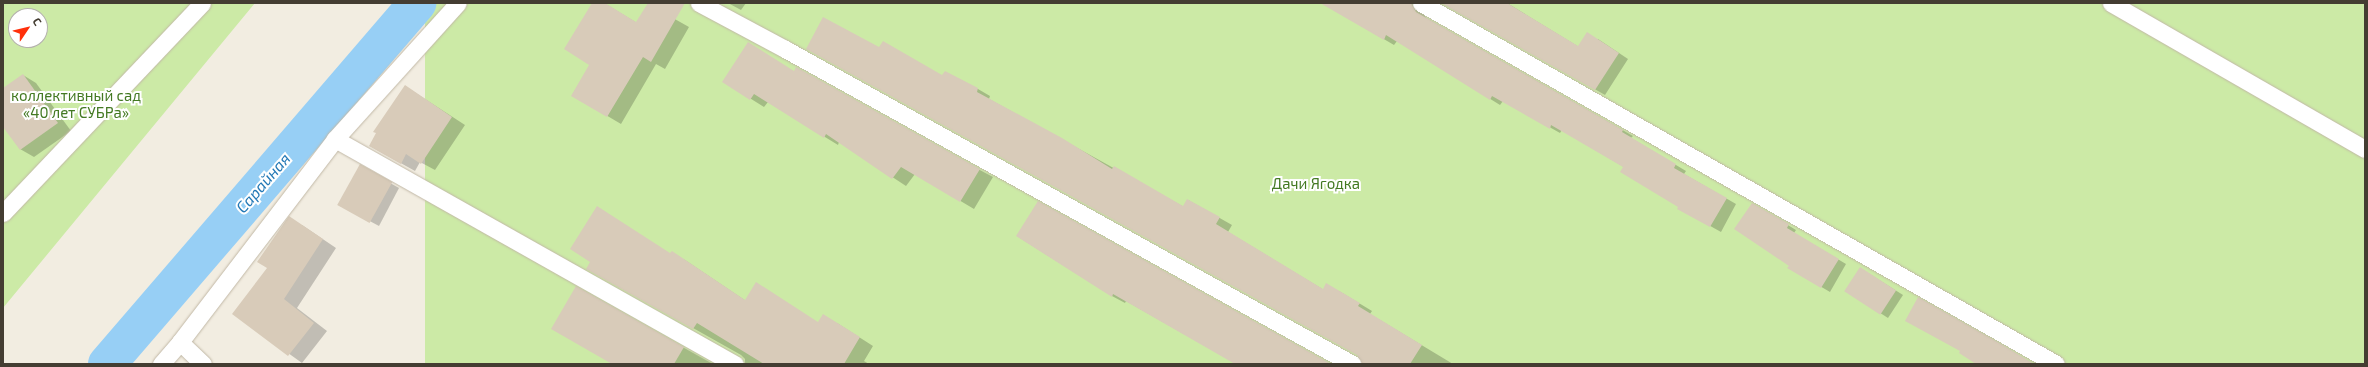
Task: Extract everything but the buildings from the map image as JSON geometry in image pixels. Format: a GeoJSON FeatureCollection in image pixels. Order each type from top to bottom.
{"type":"FeatureCollection","features":[{"type":"Feature","properties":{"kind":"lane"},"geometry":{"type":"LineString","coordinates":[[5,204],[202,3]]}},
{"type":"Feature","properties":{"kind":"lane"},"geometry":{"type":"LineString","coordinates":[[161,364],[180,342],[335,139],[458,3]]}},
{"type":"Feature","properties":{"kind":"lane"},"geometry":{"type":"LineString","coordinates":[[699,3],[785,49],[1352,364]]}},
{"type":"Feature","properties":{"kind":"lane"},"geometry":{"type":"LineString","coordinates":[[1421,3],[2056,364]]}},
{"type":"Feature","properties":{"kind":"lane"},"geometry":{"type":"LineString","coordinates":[[2111,3],[2365,149]]}},
{"type":"Feature","properties":{"kind":"lane"},"geometry":{"type":"LineString","coordinates":[[335,139],[735,364]]}},
{"type":"Feature","properties":{"kind":"lane"},"geometry":{"type":"LineString","coordinates":[[180,342],[203,364]]}},
{"type":"Feature","properties":{"kind":"green space","name":"коллективный сад «40 лет СУБРа»"},"geometry":{"type":"Polygon","coordinates":[[[3,3],[255,3],[3,308],[3,3]]]}},
{"type":"Feature","properties":{"kind":"green space","name":"Дачи Ягодка"},"geometry":{"type":"Polygon","coordinates":[[[425,3],[2365,3],[2365,364],[425,364],[425,3]]]}},
{"type":"Feature","properties":{"kind":"waterway","name":"Сарайная"},"geometry":{"type":"LineString","coordinates":[[107,364],[418,3]]}}]}
